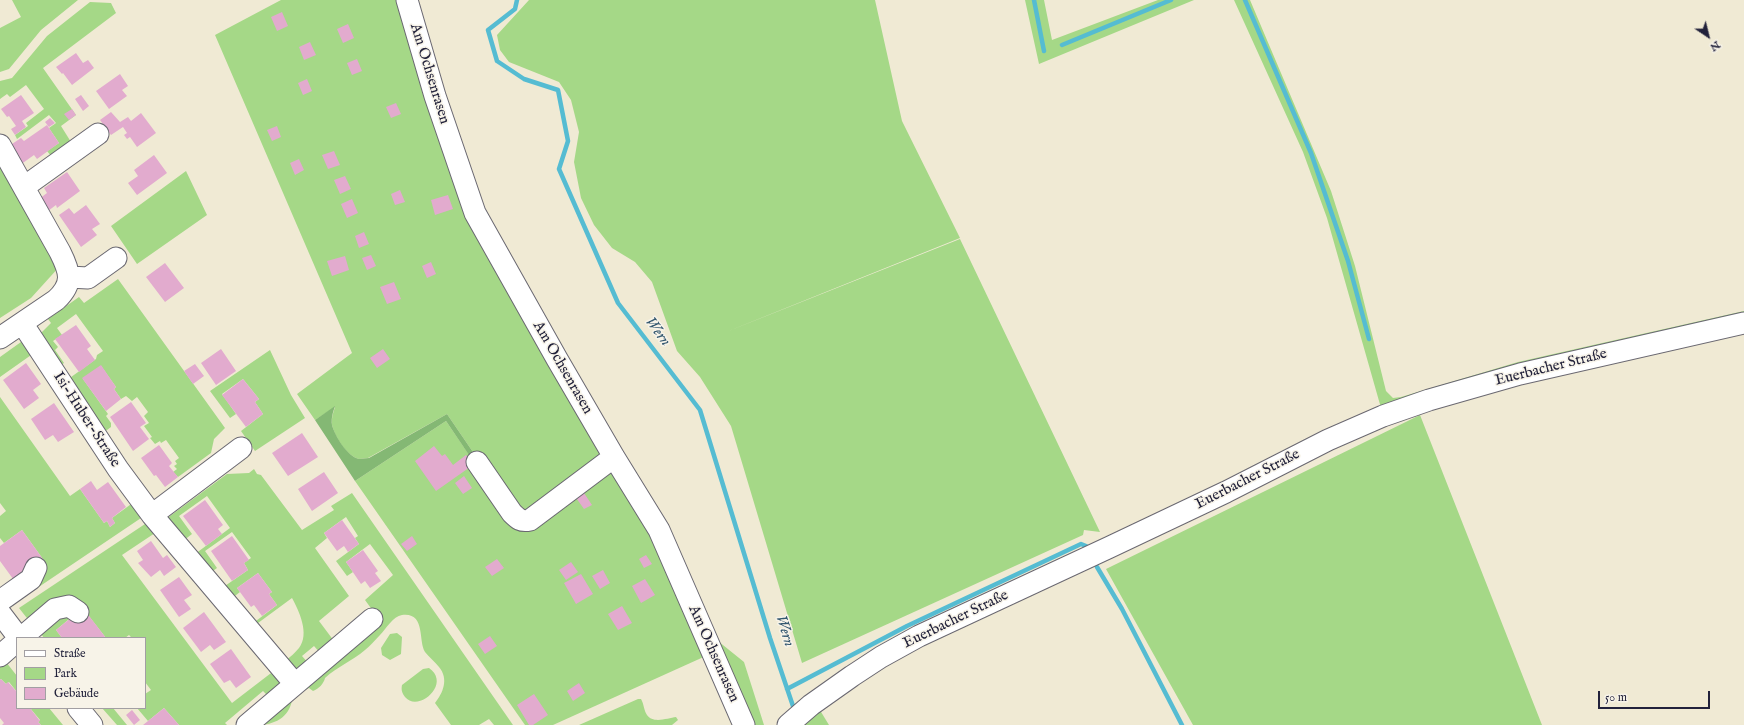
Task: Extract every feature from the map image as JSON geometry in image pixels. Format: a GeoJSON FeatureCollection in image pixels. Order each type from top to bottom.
{"type":"FeatureCollection","features":[{"type":"Feature","properties":{"kind":"street","name":"Am Ochsenrasen"},"geometry":{"type":"LineString","coordinates":[[407,0],[435,96],[475,213],[491,244],[614,457],[659,530],[744,725]]}},
{"type":"Feature","properties":{"kind":"street"},"geometry":{"type":"LineString","coordinates":[[24,187],[98,134]]}},
{"type":"Feature","properties":{"kind":"street"},"geometry":{"type":"LineString","coordinates":[[0,145],[69,271],[68,285],[56,300],[0,338]]}},
{"type":"Feature","properties":{"kind":"street"},"geometry":{"type":"LineString","coordinates":[[69,278],[88,278],[116,258]]}},
{"type":"Feature","properties":{"kind":"street","name":"Isi-Huber-Straße"},"geometry":{"type":"LineString","coordinates":[[22,323],[118,469],[152,515],[296,684]]}},
{"type":"Feature","properties":{"kind":"street","name":"Euerbacher Straße"},"geometry":{"type":"LineString","coordinates":[[788,725],[811,705],[881,657],[919,636],[1226,492],[1328,440],[1383,416],[1429,400],[1520,374],[1744,323]]}},
{"type":"Feature","properties":{"kind":"street"},"geometry":{"type":"LineString","coordinates":[[152,515],[241,448]]}},
{"type":"Feature","properties":{"kind":"street"},"geometry":{"type":"LineString","coordinates":[[477,462],[512,513],[517,518],[525,521],[530,520],[614,457]]}},
{"type":"Feature","properties":{"kind":"street"},"geometry":{"type":"LineString","coordinates":[[0,601],[31,579],[36,568]]}},
{"type":"Feature","properties":{"kind":"street"},"geometry":{"type":"LineString","coordinates":[[21,637],[58,608],[69,606],[78,612]]}},
{"type":"Feature","properties":{"kind":"street"},"geometry":{"type":"LineString","coordinates":[[0,613],[19,637]]}},
{"type":"Feature","properties":{"kind":"street"},"geometry":{"type":"LineString","coordinates":[[247,725],[372,619]]}},
{"type":"Feature","properties":{"kind":"street"},"geometry":{"type":"LineString","coordinates":[[0,656],[16,642]]}},
{"type":"Feature","properties":{"kind":"street"},"geometry":{"type":"LineString","coordinates":[[79,709],[92,725]]}},
{"type":"Feature","properties":{"kind":"green space"},"geometry":{"type":"Polygon","coordinates":[[[12,0],[78,0],[41,30],[9,69],[0,72],[0,28],[21,17],[12,0]]]}},
{"type":"Feature","properties":{"kind":"green space"},"geometry":{"type":"Polygon","coordinates":[[[281,0],[399,0],[438,132],[605,451],[526,517],[475,455],[447,414],[368,458],[359,459],[346,450],[336,435],[332,425],[332,416],[335,407],[315,420],[297,394],[352,353],[215,35],[281,0]]]}},
{"type":"Feature","properties":{"kind":"green space"},"geometry":{"type":"Polygon","coordinates":[[[529,0],[875,0],[902,121],[960,238],[726,332],[960,239],[1100,532],[1084,530],[1083,535],[802,663],[731,426],[700,377],[677,351],[652,282],[635,262],[612,248],[594,225],[581,198],[574,162],[579,132],[571,100],[559,82],[509,62],[500,50],[497,35],[529,0]]]}},
{"type":"Feature","properties":{"kind":"green space"},"geometry":{"type":"Polygon","coordinates":[[[1025,0],[1044,0],[1052,40],[1158,0],[1194,0],[1039,64],[1025,0]]]}},
{"type":"Feature","properties":{"kind":"green space"},"geometry":{"type":"Polygon","coordinates":[[[1234,0],[1250,0],[1331,191],[1355,266],[1386,391],[1393,398],[1401,397],[1518,362],[1744,311],[1744,323],[1383,415],[1327,218],[1303,152],[1234,0]]]}},
{"type":"Feature","properties":{"kind":"green space"},"geometry":{"type":"Polygon","coordinates":[[[90,2],[111,3],[116,13],[43,68],[76,115],[61,126],[71,142],[51,156],[47,151],[59,143],[49,128],[56,123],[49,115],[17,139],[15,135],[28,126],[26,123],[44,109],[26,85],[10,97],[7,94],[0,99],[0,81],[12,78],[47,36],[90,2]]]}},
{"type":"Feature","properties":{"kind":"green space"},"geometry":{"type":"Polygon","coordinates":[[[0,159],[60,266],[31,298],[0,318],[0,159]]]}},
{"type":"Feature","properties":{"kind":"green space"},"geometry":{"type":"Polygon","coordinates":[[[186,171],[207,215],[137,264],[111,226],[186,171]]]}},
{"type":"Feature","properties":{"kind":"green space"},"geometry":{"type":"Polygon","coordinates":[[[118,279],[225,428],[214,439],[211,453],[178,477],[173,472],[177,469],[174,466],[177,464],[175,461],[179,458],[166,440],[155,444],[150,438],[152,437],[144,426],[149,423],[144,416],[148,412],[137,397],[132,401],[126,396],[121,399],[114,389],[116,387],[101,366],[83,379],[108,414],[106,416],[111,423],[111,427],[103,433],[67,380],[96,359],[97,355],[103,351],[76,314],[57,328],[62,335],[53,341],[58,347],[55,350],[64,363],[59,366],[41,333],[51,323],[48,319],[79,297],[84,303],[118,279]]]}},
{"type":"Feature","properties":{"kind":"green space"},"geometry":{"type":"Polygon","coordinates":[[[21,342],[24,342],[34,353],[0,377],[0,357],[21,342]]]}},
{"type":"Feature","properties":{"kind":"green space"},"geometry":{"type":"Polygon","coordinates":[[[270,350],[291,395],[305,418],[255,451],[241,431],[263,414],[255,402],[259,399],[243,379],[222,394],[236,414],[230,418],[210,391],[270,350]]]}},
{"type":"Feature","properties":{"kind":"green space"},"geometry":{"type":"Polygon","coordinates":[[[0,397],[70,496],[80,489],[104,523],[107,521],[110,527],[115,523],[112,518],[134,502],[144,516],[15,603],[45,562],[22,530],[4,543],[0,538],[0,516],[6,511],[0,503],[0,397]]]}},
{"type":"Feature","properties":{"kind":"green space"},"geometry":{"type":"Polygon","coordinates":[[[335,406],[332,415],[332,425],[336,435],[346,450],[359,459],[369,458],[447,414],[475,455],[471,458],[446,421],[355,481],[315,420],[335,406]]]}},
{"type":"Feature","properties":{"kind":"green space"},"geometry":{"type":"Polygon","coordinates":[[[1420,415],[1542,725],[1193,725],[1106,569],[1420,415]]]}},
{"type":"Feature","properties":{"kind":"green space"},"geometry":{"type":"Polygon","coordinates":[[[446,421],[521,531],[609,468],[651,528],[708,655],[553,725],[525,725],[355,481],[446,421]]]}},
{"type":"Feature","properties":{"kind":"green space"},"geometry":{"type":"Polygon","coordinates":[[[254,469],[257,474],[261,475],[302,530],[334,510],[331,506],[352,493],[513,725],[494,725],[489,719],[479,725],[451,725],[435,703],[444,686],[444,676],[437,665],[425,652],[418,622],[410,615],[402,615],[396,618],[367,648],[325,678],[317,689],[313,691],[309,688],[302,691],[381,622],[365,600],[393,575],[370,544],[346,562],[353,572],[347,576],[336,561],[359,544],[355,538],[358,536],[346,517],[324,533],[327,538],[315,548],[349,596],[319,621],[334,641],[321,654],[314,646],[302,656],[309,664],[302,668],[294,667],[285,661],[299,648],[304,636],[298,609],[292,598],[254,626],[252,624],[277,605],[269,594],[272,592],[258,573],[237,588],[240,592],[231,599],[222,588],[248,570],[244,563],[251,558],[232,532],[205,551],[217,568],[210,573],[195,554],[230,528],[207,496],[179,516],[192,534],[183,541],[166,519],[227,474],[249,473],[254,469]]]}},
{"type":"Feature","properties":{"kind":"green space"},"geometry":{"type":"Polygon","coordinates":[[[148,522],[158,531],[122,555],[232,703],[275,670],[281,682],[270,698],[263,691],[225,723],[227,725],[179,725],[164,708],[148,721],[138,709],[146,709],[146,693],[151,690],[146,683],[146,637],[131,637],[129,635],[126,637],[105,637],[81,606],[30,622],[19,608],[148,522]]]}},
{"type":"Feature","properties":{"kind":"green space"},"geometry":{"type":"Polygon","coordinates":[[[58,613],[74,615],[56,630],[61,637],[43,637],[39,631],[58,613]]]}},
{"type":"Feature","properties":{"kind":"green space"},"geometry":{"type":"Polygon","coordinates":[[[397,633],[402,637],[401,654],[390,660],[382,655],[381,648],[390,634],[397,633]]]}},
{"type":"Feature","properties":{"kind":"green space"},"geometry":{"type":"Polygon","coordinates":[[[713,637],[744,662],[764,725],[755,725],[752,723],[713,637]]]}},
{"type":"Feature","properties":{"kind":"green space"},"geometry":{"type":"Polygon","coordinates":[[[6,662],[16,675],[16,691],[9,682],[6,684],[1,679],[0,680],[0,666],[6,662]]]}},
{"type":"Feature","properties":{"kind":"green space"},"geometry":{"type":"Polygon","coordinates":[[[429,668],[435,674],[437,682],[435,688],[424,699],[411,701],[405,697],[402,690],[402,685],[423,669],[429,668]]]}},
{"type":"Feature","properties":{"kind":"green space"},"geometry":{"type":"Polygon","coordinates":[[[641,699],[646,713],[650,718],[661,720],[676,717],[678,720],[672,725],[579,725],[641,699]]]}},
{"type":"Feature","properties":{"kind":"green space"},"geometry":{"type":"Polygon","coordinates":[[[292,700],[288,712],[280,719],[269,724],[257,725],[292,700]]]}},
{"type":"Feature","properties":{"kind":"green space"},"geometry":{"type":"Polygon","coordinates":[[[818,707],[829,725],[798,725],[818,707]]]}},
{"type":"Feature","properties":{"kind":"green space"},"geometry":{"type":"Polygon","coordinates":[[[31,709],[50,709],[63,725],[41,725],[38,722],[40,720],[31,709]]]}},
{"type":"Feature","properties":{"kind":"green space"},"geometry":{"type":"Polygon","coordinates":[[[103,709],[114,709],[127,725],[117,725],[103,709]]]}},
{"type":"Feature","properties":{"kind":"building"},"geometry":{"type":"Polygon","coordinates":[[[282,12],[288,26],[277,31],[271,17],[282,12]]]}},
{"type":"Feature","properties":{"kind":"building"},"geometry":{"type":"Polygon","coordinates":[[[348,24],[354,38],[343,43],[337,29],[348,24]]]}},
{"type":"Feature","properties":{"kind":"building"},"geometry":{"type":"Polygon","coordinates":[[[310,42],[316,55],[304,60],[299,47],[310,42]]]}},
{"type":"Feature","properties":{"kind":"building"},"geometry":{"type":"Polygon","coordinates":[[[76,53],[83,63],[88,60],[94,68],[72,85],[63,73],[62,74],[56,67],[76,53]]]}},
{"type":"Feature","properties":{"kind":"building"},"geometry":{"type":"Polygon","coordinates":[[[357,59],[362,71],[352,75],[347,63],[357,59]]]}},
{"type":"Feature","properties":{"kind":"building"},"geometry":{"type":"Polygon","coordinates":[[[120,74],[128,86],[122,90],[127,96],[109,109],[96,91],[120,74]]]}},
{"type":"Feature","properties":{"kind":"building"},"geometry":{"type":"Polygon","coordinates":[[[307,79],[312,91],[303,95],[298,83],[307,79]]]}},
{"type":"Feature","properties":{"kind":"building"},"geometry":{"type":"Polygon","coordinates":[[[21,95],[34,113],[22,121],[26,127],[15,135],[11,129],[16,126],[9,116],[7,117],[1,109],[21,95]]]}},
{"type":"Feature","properties":{"kind":"building"},"geometry":{"type":"Polygon","coordinates":[[[81,95],[89,106],[83,111],[75,99],[81,95]]]}},
{"type":"Feature","properties":{"kind":"building"},"geometry":{"type":"Polygon","coordinates":[[[396,103],[401,114],[391,118],[386,107],[396,103]]]}},
{"type":"Feature","properties":{"kind":"building"},"geometry":{"type":"Polygon","coordinates":[[[72,109],[76,115],[69,120],[64,114],[72,109]]]}},
{"type":"Feature","properties":{"kind":"building"},"geometry":{"type":"Polygon","coordinates":[[[111,112],[120,122],[128,117],[131,121],[141,113],[156,133],[137,147],[130,137],[127,139],[124,135],[127,133],[123,127],[111,135],[100,120],[111,112]]]}},
{"type":"Feature","properties":{"kind":"building"},"geometry":{"type":"Polygon","coordinates":[[[50,118],[55,123],[49,127],[45,122],[50,118]]]}},
{"type":"Feature","properties":{"kind":"building"},"geometry":{"type":"Polygon","coordinates":[[[47,125],[59,143],[37,159],[34,155],[20,165],[9,146],[21,138],[24,141],[47,125]]]}},
{"type":"Feature","properties":{"kind":"building"},"geometry":{"type":"Polygon","coordinates":[[[277,126],[281,137],[272,141],[267,130],[277,126]]]}},
{"type":"Feature","properties":{"kind":"building"},"geometry":{"type":"Polygon","coordinates":[[[334,151],[340,165],[328,169],[322,155],[334,151]]]}},
{"type":"Feature","properties":{"kind":"building"},"geometry":{"type":"Polygon","coordinates":[[[154,155],[167,173],[137,195],[128,183],[138,176],[134,170],[154,155]]]}},
{"type":"Feature","properties":{"kind":"building"},"geometry":{"type":"Polygon","coordinates":[[[299,159],[304,170],[295,175],[290,163],[299,159]]]}},
{"type":"Feature","properties":{"kind":"building"},"geometry":{"type":"Polygon","coordinates":[[[67,172],[80,191],[57,208],[56,205],[48,211],[39,199],[47,193],[44,188],[67,172]]]}},
{"type":"Feature","properties":{"kind":"building"},"geometry":{"type":"Polygon","coordinates":[[[345,176],[351,189],[340,194],[334,180],[345,176]]]}},
{"type":"Feature","properties":{"kind":"building"},"geometry":{"type":"Polygon","coordinates":[[[400,190],[405,202],[395,205],[391,194],[400,190]]]}},
{"type":"Feature","properties":{"kind":"building"},"geometry":{"type":"Polygon","coordinates":[[[448,195],[453,209],[435,215],[431,200],[448,195]]]}},
{"type":"Feature","properties":{"kind":"building"},"geometry":{"type":"Polygon","coordinates":[[[352,199],[358,213],[347,218],[341,204],[352,199]]]}},
{"type":"Feature","properties":{"kind":"building"},"geometry":{"type":"Polygon","coordinates":[[[86,205],[100,224],[92,229],[97,235],[81,247],[59,215],[69,208],[74,214],[86,205]]]}},
{"type":"Feature","properties":{"kind":"building"},"geometry":{"type":"Polygon","coordinates":[[[364,232],[369,244],[359,248],[355,236],[364,232]]]}},
{"type":"Feature","properties":{"kind":"building"},"geometry":{"type":"Polygon","coordinates":[[[371,255],[376,266],[367,270],[362,258],[371,255]]]}},
{"type":"Feature","properties":{"kind":"building"},"geometry":{"type":"Polygon","coordinates":[[[345,256],[349,270],[332,276],[327,261],[345,256]]]}},
{"type":"Feature","properties":{"kind":"building"},"geometry":{"type":"Polygon","coordinates":[[[431,262],[436,274],[427,278],[422,266],[431,262]]]}},
{"type":"Feature","properties":{"kind":"building"},"geometry":{"type":"Polygon","coordinates":[[[165,263],[184,288],[165,302],[146,277],[165,263]]]}},
{"type":"Feature","properties":{"kind":"building"},"geometry":{"type":"Polygon","coordinates":[[[394,282],[401,299],[387,304],[380,287],[394,282]]]}},
{"type":"Feature","properties":{"kind":"building"},"geometry":{"type":"Polygon","coordinates":[[[76,325],[91,346],[87,349],[95,360],[79,372],[55,339],[76,325]]]}},
{"type":"Feature","properties":{"kind":"building"},"geometry":{"type":"Polygon","coordinates":[[[221,349],[236,371],[216,385],[201,363],[221,349]]]}},
{"type":"Feature","properties":{"kind":"building"},"geometry":{"type":"Polygon","coordinates":[[[383,349],[390,359],[377,368],[370,358],[383,349]]]}},
{"type":"Feature","properties":{"kind":"building"},"geometry":{"type":"Polygon","coordinates":[[[26,363],[41,384],[33,390],[39,398],[24,409],[3,380],[26,363]]]}},
{"type":"Feature","properties":{"kind":"building"},"geometry":{"type":"Polygon","coordinates":[[[195,364],[204,376],[193,384],[184,371],[195,364]]]}},
{"type":"Feature","properties":{"kind":"building"},"geometry":{"type":"Polygon","coordinates":[[[101,365],[116,387],[114,389],[121,399],[106,411],[82,378],[101,365]]]}},
{"type":"Feature","properties":{"kind":"building"},"geometry":{"type":"Polygon","coordinates":[[[243,379],[259,399],[255,402],[263,414],[246,427],[222,395],[243,379]]]}},
{"type":"Feature","properties":{"kind":"building"},"geometry":{"type":"Polygon","coordinates":[[[131,402],[146,423],[140,427],[149,439],[133,451],[110,417],[131,402]]]}},
{"type":"Feature","properties":{"kind":"building"},"geometry":{"type":"Polygon","coordinates":[[[54,403],[74,432],[58,442],[53,435],[45,440],[31,419],[54,403]]]}},
{"type":"Feature","properties":{"kind":"building"},"geometry":{"type":"Polygon","coordinates":[[[302,433],[318,457],[288,476],[272,453],[302,433]]]}},
{"type":"Feature","properties":{"kind":"building"},"geometry":{"type":"Polygon","coordinates":[[[159,445],[172,463],[169,466],[178,477],[165,487],[156,475],[154,476],[141,458],[159,445]]]}},
{"type":"Feature","properties":{"kind":"building"},"geometry":{"type":"Polygon","coordinates":[[[434,446],[442,456],[445,454],[453,465],[466,455],[473,465],[436,491],[415,461],[434,446]]]}},
{"type":"Feature","properties":{"kind":"building"},"geometry":{"type":"Polygon","coordinates":[[[324,472],[338,493],[312,511],[298,489],[324,472]]]}},
{"type":"Feature","properties":{"kind":"building"},"geometry":{"type":"Polygon","coordinates":[[[464,476],[472,488],[463,494],[455,483],[464,476]]]}},
{"type":"Feature","properties":{"kind":"building"},"geometry":{"type":"Polygon","coordinates":[[[91,481],[97,490],[108,482],[126,507],[112,518],[115,523],[110,527],[107,521],[104,523],[80,489],[91,481]]]}},
{"type":"Feature","properties":{"kind":"building"},"geometry":{"type":"Polygon","coordinates":[[[582,490],[592,505],[584,509],[574,495],[582,490]]]}},
{"type":"Feature","properties":{"kind":"building"},"geometry":{"type":"Polygon","coordinates":[[[205,500],[223,525],[218,529],[222,534],[206,546],[183,516],[205,500]]]}},
{"type":"Feature","properties":{"kind":"building"},"geometry":{"type":"Polygon","coordinates":[[[342,520],[359,544],[348,552],[344,546],[337,551],[324,533],[342,520]]]}},
{"type":"Feature","properties":{"kind":"building"},"geometry":{"type":"Polygon","coordinates":[[[22,530],[45,562],[16,583],[0,561],[0,546],[22,530]]]}},
{"type":"Feature","properties":{"kind":"building"},"geometry":{"type":"Polygon","coordinates":[[[232,536],[249,560],[244,563],[248,570],[232,581],[211,551],[232,536]]]}},
{"type":"Feature","properties":{"kind":"building"},"geometry":{"type":"Polygon","coordinates":[[[412,536],[417,544],[407,551],[401,544],[412,536]]]}},
{"type":"Feature","properties":{"kind":"building"},"geometry":{"type":"Polygon","coordinates":[[[151,541],[163,558],[167,555],[176,567],[164,576],[160,570],[151,577],[138,563],[143,560],[137,551],[151,541]]]}},
{"type":"Feature","properties":{"kind":"building"},"geometry":{"type":"Polygon","coordinates":[[[363,550],[378,571],[375,573],[381,581],[370,588],[365,581],[361,584],[346,562],[363,550]]]}},
{"type":"Feature","properties":{"kind":"building"},"geometry":{"type":"Polygon","coordinates":[[[646,555],[652,564],[644,568],[639,559],[646,555]]]}},
{"type":"Feature","properties":{"kind":"building"},"geometry":{"type":"Polygon","coordinates":[[[497,559],[504,568],[492,576],[485,567],[497,559]]]}},
{"type":"Feature","properties":{"kind":"building"},"geometry":{"type":"Polygon","coordinates":[[[571,562],[578,572],[566,580],[559,570],[571,562]]]}},
{"type":"Feature","properties":{"kind":"building"},"geometry":{"type":"Polygon","coordinates":[[[603,570],[610,583],[600,589],[592,576],[603,570]]]}},
{"type":"Feature","properties":{"kind":"building"},"geometry":{"type":"Polygon","coordinates":[[[258,573],[272,592],[269,594],[277,605],[262,616],[254,605],[251,607],[237,588],[258,573]]]}},
{"type":"Feature","properties":{"kind":"building"},"geometry":{"type":"Polygon","coordinates":[[[581,574],[593,594],[576,604],[564,583],[581,574]]]}},
{"type":"Feature","properties":{"kind":"building"},"geometry":{"type":"Polygon","coordinates":[[[179,577],[192,595],[184,600],[191,609],[179,617],[160,590],[179,577]]]}},
{"type":"Feature","properties":{"kind":"building"},"geometry":{"type":"Polygon","coordinates":[[[645,579],[655,595],[641,603],[632,586],[645,579]]]}},
{"type":"Feature","properties":{"kind":"building"},"geometry":{"type":"Polygon","coordinates":[[[622,606],[632,623],[618,630],[608,614],[622,606]]]}},
{"type":"Feature","properties":{"kind":"building"},"geometry":{"type":"Polygon","coordinates":[[[83,608],[105,637],[61,637],[56,630],[83,608]]]}},
{"type":"Feature","properties":{"kind":"building"},"geometry":{"type":"Polygon","coordinates":[[[204,612],[226,642],[214,650],[210,645],[201,652],[183,628],[204,612]]]}},
{"type":"Feature","properties":{"kind":"building"},"geometry":{"type":"Polygon","coordinates":[[[490,636],[497,646],[485,654],[478,644],[490,636]]]}},
{"type":"Feature","properties":{"kind":"building"},"geometry":{"type":"Polygon","coordinates":[[[231,649],[251,677],[236,688],[230,680],[224,683],[210,664],[231,649]]]}},
{"type":"Feature","properties":{"kind":"building"},"geometry":{"type":"Polygon","coordinates":[[[1,679],[6,684],[8,682],[16,691],[16,709],[31,709],[40,721],[38,722],[41,725],[2,725],[4,723],[0,718],[1,679]]]}},
{"type":"Feature","properties":{"kind":"building"},"geometry":{"type":"Polygon","coordinates":[[[579,683],[585,693],[573,701],[567,691],[579,683]]]}},
{"type":"Feature","properties":{"kind":"building"},"geometry":{"type":"Polygon","coordinates":[[[534,694],[548,715],[533,725],[529,725],[517,705],[534,694]]]}},
{"type":"Feature","properties":{"kind":"building"},"geometry":{"type":"Polygon","coordinates":[[[164,708],[179,725],[143,725],[148,721],[164,708]]]}},
{"type":"Feature","properties":{"kind":"building"},"geometry":{"type":"Polygon","coordinates":[[[132,710],[140,720],[134,725],[126,715],[132,710]]]}},
{"type":"Feature","properties":{"kind":"waterway","name":"Wern"},"geometry":{"type":"LineString","coordinates":[[517,0],[515,9],[488,30],[497,61],[524,79],[558,90],[568,141],[559,169],[618,303],[700,410],[770,638],[795,712]]}},
{"type":"Feature","properties":{"kind":"waterway"},"geometry":{"type":"LineString","coordinates":[[1034,0],[1044,51]]}},
{"type":"Feature","properties":{"kind":"waterway"},"geometry":{"type":"LineString","coordinates":[[1062,45],[1171,0]]}},
{"type":"Feature","properties":{"kind":"waterway"},"geometry":{"type":"LineString","coordinates":[[1245,0],[1311,153],[1348,261],[1369,339]]}},
{"type":"Feature","properties":{"kind":"waterway"},"geometry":{"type":"LineString","coordinates":[[787,689],[907,626],[1081,544],[1086,546]]}},
{"type":"Feature","properties":{"kind":"waterway"},"geometry":{"type":"LineString","coordinates":[[1097,567],[1122,609],[1182,725]]}}]}
